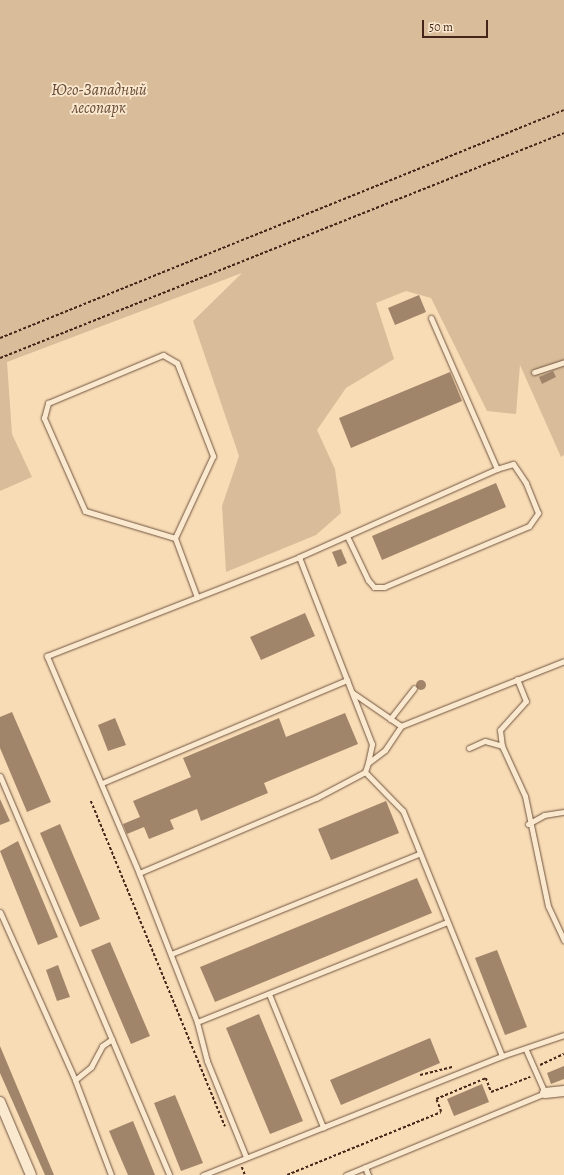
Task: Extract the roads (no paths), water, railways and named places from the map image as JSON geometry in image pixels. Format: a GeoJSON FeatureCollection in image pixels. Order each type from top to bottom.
{"type":"FeatureCollection","features":[{"type":"Feature","properties":{"kind":"street"},"geometry":{"type":"LineString","coordinates":[[545,1093],[564,1091]]}},
{"type":"Feature","properties":{"kind":"street"},"geometry":{"type":"LineString","coordinates":[[0,1102],[31,1175]]}},
{"type":"Feature","properties":{"kind":"lane"},"geometry":{"type":"LineString","coordinates":[[431,318],[497,468]]}},
{"type":"Feature","properties":{"kind":"lane"},"geometry":{"type":"LineString","coordinates":[[175,538],[85,511],[44,418],[48,404],[163,355],[177,363],[213,456],[175,538],[197,596]]}},
{"type":"Feature","properties":{"kind":"lane"},"geometry":{"type":"LineString","coordinates":[[534,372],[564,362]]}},
{"type":"Feature","properties":{"kind":"lane"},"geometry":{"type":"LineString","coordinates":[[246,1158],[207,1061],[197,1022],[139,873],[47,656],[299,557],[497,468],[514,464],[526,483],[538,513],[529,526],[384,587],[374,587],[368,580],[347,536]]}},
{"type":"Feature","properties":{"kind":"lane"},"geometry":{"type":"LineString","coordinates":[[139,873],[316,798],[365,772],[372,744],[299,557]]}},
{"type":"Feature","properties":{"kind":"lane"},"geometry":{"type":"LineString","coordinates":[[368,764],[385,750],[401,726],[564,661]]}},
{"type":"Feature","properties":{"kind":"lane"},"geometry":{"type":"LineString","coordinates":[[517,679],[526,701],[500,730],[502,746],[525,796],[528,824],[548,906],[564,941]]}},
{"type":"Feature","properties":{"kind":"lane"},"geometry":{"type":"LineString","coordinates":[[102,783],[347,680]]}},
{"type":"Feature","properties":{"kind":"lane"},"geometry":{"type":"LineString","coordinates":[[390,718],[414,688]]}},
{"type":"Feature","properties":{"kind":"lane"},"geometry":{"type":"LineString","coordinates":[[352,692],[401,726]]}},
{"type":"Feature","properties":{"kind":"lane"},"geometry":{"type":"LineString","coordinates":[[469,748],[485,741],[502,746]]}},
{"type":"Feature","properties":{"kind":"lane"},"geometry":{"type":"LineString","coordinates":[[365,772],[403,811],[502,1056]]}},
{"type":"Feature","properties":{"kind":"lane"},"geometry":{"type":"LineString","coordinates":[[0,776],[169,1175]]}},
{"type":"Feature","properties":{"kind":"lane"},"geometry":{"type":"LineString","coordinates":[[528,824],[544,815],[564,812]]}},
{"type":"Feature","properties":{"kind":"lane"},"geometry":{"type":"LineString","coordinates":[[171,954],[420,854]]}},
{"type":"Feature","properties":{"kind":"lane"},"geometry":{"type":"LineString","coordinates":[[0,912],[75,1080],[111,1175]]}},
{"type":"Feature","properties":{"kind":"lane"},"geometry":{"type":"LineString","coordinates":[[197,1022],[447,922]]}},
{"type":"Feature","properties":{"kind":"lane"},"geometry":{"type":"LineString","coordinates":[[269,994],[323,1127]]}},
{"type":"Feature","properties":{"kind":"lane"},"geometry":{"type":"LineString","coordinates":[[203,1175],[502,1056],[526,1050],[564,1035]]}},
{"type":"Feature","properties":{"kind":"lane"},"geometry":{"type":"LineString","coordinates":[[75,1080],[91,1067],[102,1046],[112,1039]]}},
{"type":"Feature","properties":{"kind":"lane"},"geometry":{"type":"LineString","coordinates":[[346,1175],[545,1093],[526,1050]]}},
{"type":"Feature","properties":{"kind":"lane"},"geometry":{"type":"LineString","coordinates":[[365,1167],[368,1175]]}},
{"type":"Feature","properties":{"kind":"park label","name":"Юго-Западный лесопарк"},"geometry":{"type":"Point","coordinates":[99,99]}}]}
